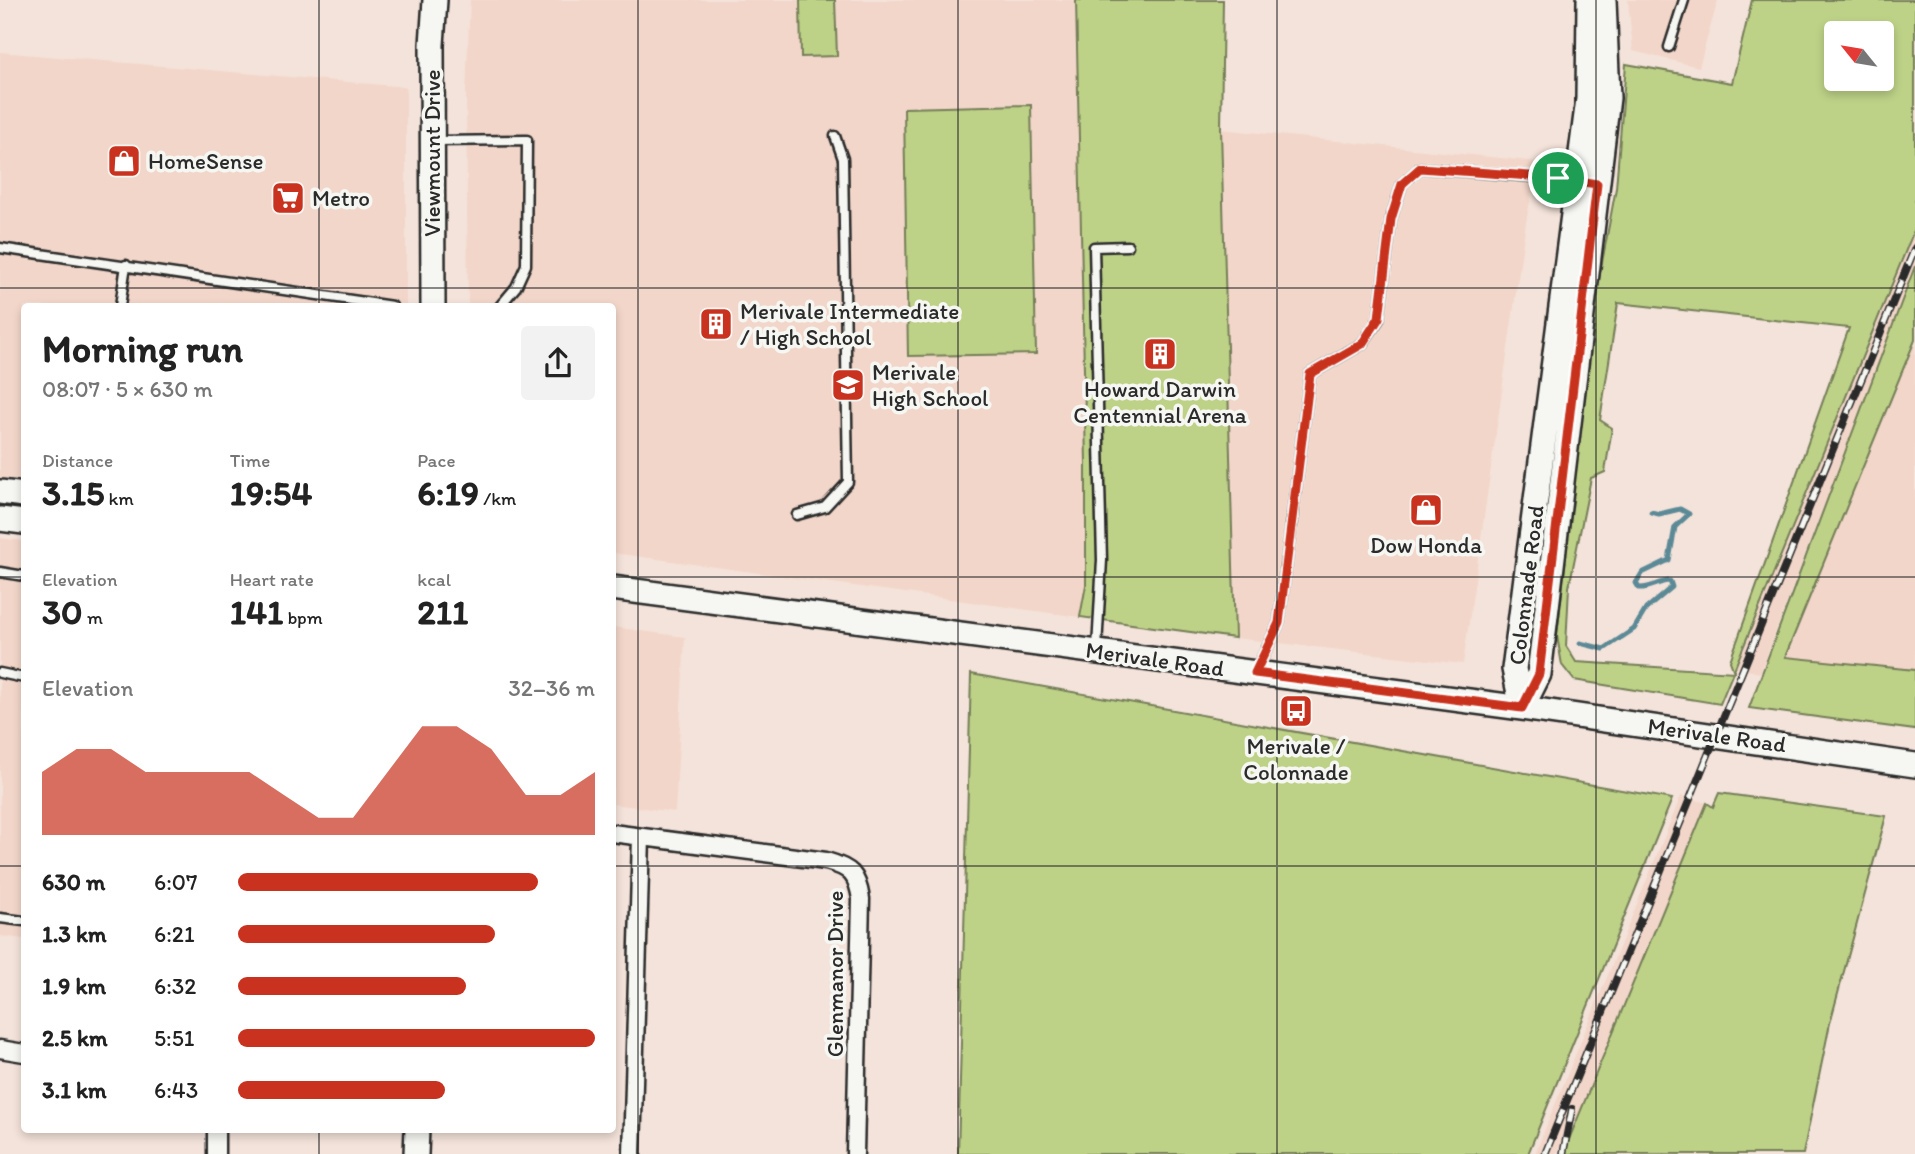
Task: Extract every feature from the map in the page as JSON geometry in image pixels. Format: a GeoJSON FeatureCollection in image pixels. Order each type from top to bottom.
{"type":"FeatureCollection","features":[{"type":"Feature","properties":{"kind":"main road","name":"Viewmount Drive"},"geometry":{"type":"LineString","coordinates":[[433,303],[435,0]]}},
{"type":"Feature","properties":{"kind":"main road","name":"Colonnade Road"},"geometry":{"type":"LineString","coordinates":[[1587,182],[1589,0]]}},
{"type":"Feature","properties":{"kind":"main road","name":"Colonnade Road"},"geometry":{"type":"LineString","coordinates":[[1522,708],[1514,668],[1587,182],[1608,99],[1604,0]]}},
{"type":"Feature","properties":{"kind":"main road"},"geometry":{"type":"LineString","coordinates":[[0,492],[21,495]]}},
{"type":"Feature","properties":{"kind":"main road"},"geometry":{"type":"LineString","coordinates":[[0,519],[21,522]]}},
{"type":"Feature","properties":{"kind":"main road","name":"Merivale Road"},"geometry":{"type":"LineString","coordinates":[[616,589],[1522,708],[1912,763]]}},
{"type":"Feature","properties":{"kind":"main road"},"geometry":{"type":"LineString","coordinates":[[416,1154],[417,1133]]}},
{"type":"Feature","properties":{"kind":"street","name":"Glenmanor Drive"},"geometry":{"type":"LineString","coordinates":[[616,834],[827,861],[845,866],[858,880],[861,899],[855,1154]]}},
{"type":"Feature","properties":{"kind":"street"},"geometry":{"type":"LineString","coordinates":[[632,1154],[642,837]]}},
{"type":"Feature","properties":{"kind":"street"},"geometry":{"type":"LineString","coordinates":[[0,1049],[21,1052]]}},
{"type":"Feature","properties":{"kind":"street"},"geometry":{"type":"LineString","coordinates":[[216,1133],[216,1154]]}},
{"type":"Feature","properties":{"kind":"lane"},"geometry":{"type":"LineString","coordinates":[[1669,47],[1684,0]]}},
{"type":"Feature","properties":{"kind":"lane"},"geometry":{"type":"LineString","coordinates":[[797,515],[825,507],[848,482],[843,159],[835,136]]}},
{"type":"Feature","properties":{"kind":"lane"},"geometry":{"type":"LineString","coordinates":[[433,141],[527,140],[526,265],[516,287],[502,303]]}},
{"type":"Feature","properties":{"kind":"lane"},"geometry":{"type":"LineString","coordinates":[[1255,673],[1279,623],[1310,374],[1362,344],[1379,318],[1391,219],[1402,184],[1420,168],[1587,182]]}},
{"type":"Feature","properties":{"kind":"lane"},"geometry":{"type":"LineString","coordinates":[[1097,651],[1102,560],[1094,247],[1128,246]]}},
{"type":"Feature","properties":{"kind":"lane"},"geometry":{"type":"LineString","coordinates":[[0,248],[372,303]]}},
{"type":"Feature","properties":{"kind":"lane"},"geometry":{"type":"LineString","coordinates":[[120,303],[126,265]]}},
{"type":"Feature","properties":{"kind":"lane"},"geometry":{"type":"LineString","coordinates":[[0,572],[21,576]]}},
{"type":"Feature","properties":{"kind":"lane"},"geometry":{"type":"LineString","coordinates":[[0,673],[21,677]]}},
{"type":"Feature","properties":{"kind":"lane"},"geometry":{"type":"LineString","coordinates":[[0,918],[21,921]]}},
{"type":"Feature","properties":{"kind":"shaded area","name":"Merivale High School"},"geometry":{"type":"Polygon","coordinates":[[[470,0],[1076,0],[1086,463],[1086,585],[1080,617],[616,553],[616,303],[468,303],[466,92],[470,0]]]}},
{"type":"Feature","properties":{"kind":"shaded area"},"geometry":{"type":"Polygon","coordinates":[[[1628,0],[1718,0],[1699,67],[1633,51],[1628,0]]]}},
{"type":"Feature","properties":{"kind":"shaded area"},"geometry":{"type":"Polygon","coordinates":[[[0,52],[406,87],[406,303],[21,303],[21,480],[0,478],[0,52]]]}},
{"type":"Feature","properties":{"kind":"shaded area"},"geometry":{"type":"Polygon","coordinates":[[[1221,129],[1538,162],[1526,222],[1463,664],[1235,638],[1221,129]]]}},
{"type":"Feature","properties":{"kind":"shaded area"},"geometry":{"type":"Polygon","coordinates":[[[1915,227],[1915,266],[1760,673],[1738,668],[1736,667],[1915,227]]]}},
{"type":"Feature","properties":{"kind":"shaded area"},"geometry":{"type":"Polygon","coordinates":[[[1915,340],[1915,670],[1784,657],[1915,340]]]}},
{"type":"Feature","properties":{"kind":"shaded area"},"geometry":{"type":"Polygon","coordinates":[[[0,538],[21,541],[21,939],[0,936],[0,538]]]}},
{"type":"Feature","properties":{"kind":"shaded area"},"geometry":{"type":"Polygon","coordinates":[[[616,627],[685,637],[675,812],[616,804],[616,627]]]}},
{"type":"Feature","properties":{"kind":"shaded area"},"geometry":{"type":"Polygon","coordinates":[[[1681,796],[1707,803],[1580,1112],[1556,1154],[1535,1154],[1681,796]]]}},
{"type":"Feature","properties":{"kind":"green space"},"geometry":{"type":"Polygon","coordinates":[[[800,0],[835,0],[837,56],[801,57],[800,0]]]}},
{"type":"Feature","properties":{"kind":"green space"},"geometry":{"type":"Polygon","coordinates":[[[1076,0],[1223,0],[1221,129],[1235,638],[1080,617],[1086,585],[1086,463],[1076,0]]]}},
{"type":"Feature","properties":{"kind":"green space"},"geometry":{"type":"Polygon","coordinates":[[[1752,0],[1915,0],[1915,228],[1734,671],[1730,661],[1849,328],[1618,303],[1600,420],[1612,428],[1605,472],[1591,478],[1569,587],[1566,646],[1576,662],[1733,672],[1720,704],[1574,680],[1562,665],[1557,636],[1595,300],[1616,188],[1626,64],[1732,83],[1752,0]]]}},
{"type":"Feature","properties":{"kind":"green space"},"geometry":{"type":"Polygon","coordinates":[[[1031,105],[1036,354],[908,356],[904,108],[1031,105]]]}},
{"type":"Feature","properties":{"kind":"green space"},"geometry":{"type":"Polygon","coordinates":[[[1915,266],[1915,340],[1785,657],[1915,670],[1915,730],[1749,708],[1915,266]]]}},
{"type":"Feature","properties":{"kind":"green space"},"geometry":{"type":"Polygon","coordinates":[[[971,674],[1672,799],[1528,1154],[958,1154],[971,674]]]}},
{"type":"Feature","properties":{"kind":"green space"},"geometry":{"type":"Polygon","coordinates":[[[1719,793],[1886,816],[1830,1023],[1803,1154],[1563,1154],[1707,803],[1713,807],[1719,793]]]}},
{"type":"Feature","properties":{"kind":"waterway"},"geometry":{"type":"LineString","coordinates":[[1580,643],[1604,649],[1634,629],[1646,609],[1672,587],[1670,581],[1643,588],[1639,588],[1636,583],[1642,573],[1669,560],[1675,527],[1689,514],[1680,509],[1659,514],[1651,512]]}},
{"type":"Feature","properties":{"kind":"railway"},"geometry":{"type":"LineString","coordinates":[[1545,1154],[1915,248]]}},
{"type":"Feature","properties":{"kind":"railway"},"geometry":{"type":"LineString","coordinates":[[1563,1154],[1572,1109]]}},
{"type":"Feature","properties":{"kind":"place","name":"HomeSense"},"geometry":{"type":"Point","coordinates":[124,161]}},
{"type":"Feature","properties":{"kind":"place","name":"Metro"},"geometry":{"type":"Point","coordinates":[288,198]}},
{"type":"Feature","properties":{"kind":"place","name":"Merivale Intermediate / High School"},"geometry":{"type":"Point","coordinates":[716,324]}},
{"type":"Feature","properties":{"kind":"place","name":"Howard Darwin Centennial Arena"},"geometry":{"type":"Point","coordinates":[1160,354]}},
{"type":"Feature","properties":{"kind":"place","name":"Merivale High School"},"geometry":{"type":"Point","coordinates":[848,385]}},
{"type":"Feature","properties":{"kind":"place","name":"Dow Honda"},"geometry":{"type":"Point","coordinates":[1426,510]}},
{"type":"Feature","properties":{"kind":"place","name":"Merivale / Colonnade"},"geometry":{"type":"Point","coordinates":[1296,711]}},
{"type":"Feature","properties":{"kind":"route"},"geometry":{"type":"LineString","coordinates":[[1420,168],[1558,178],[1597,184],[1539,674],[1522,708],[1255,673],[1279,623],[1310,374],[1362,344],[1379,318],[1391,219],[1402,184],[1420,168]]}}]}
